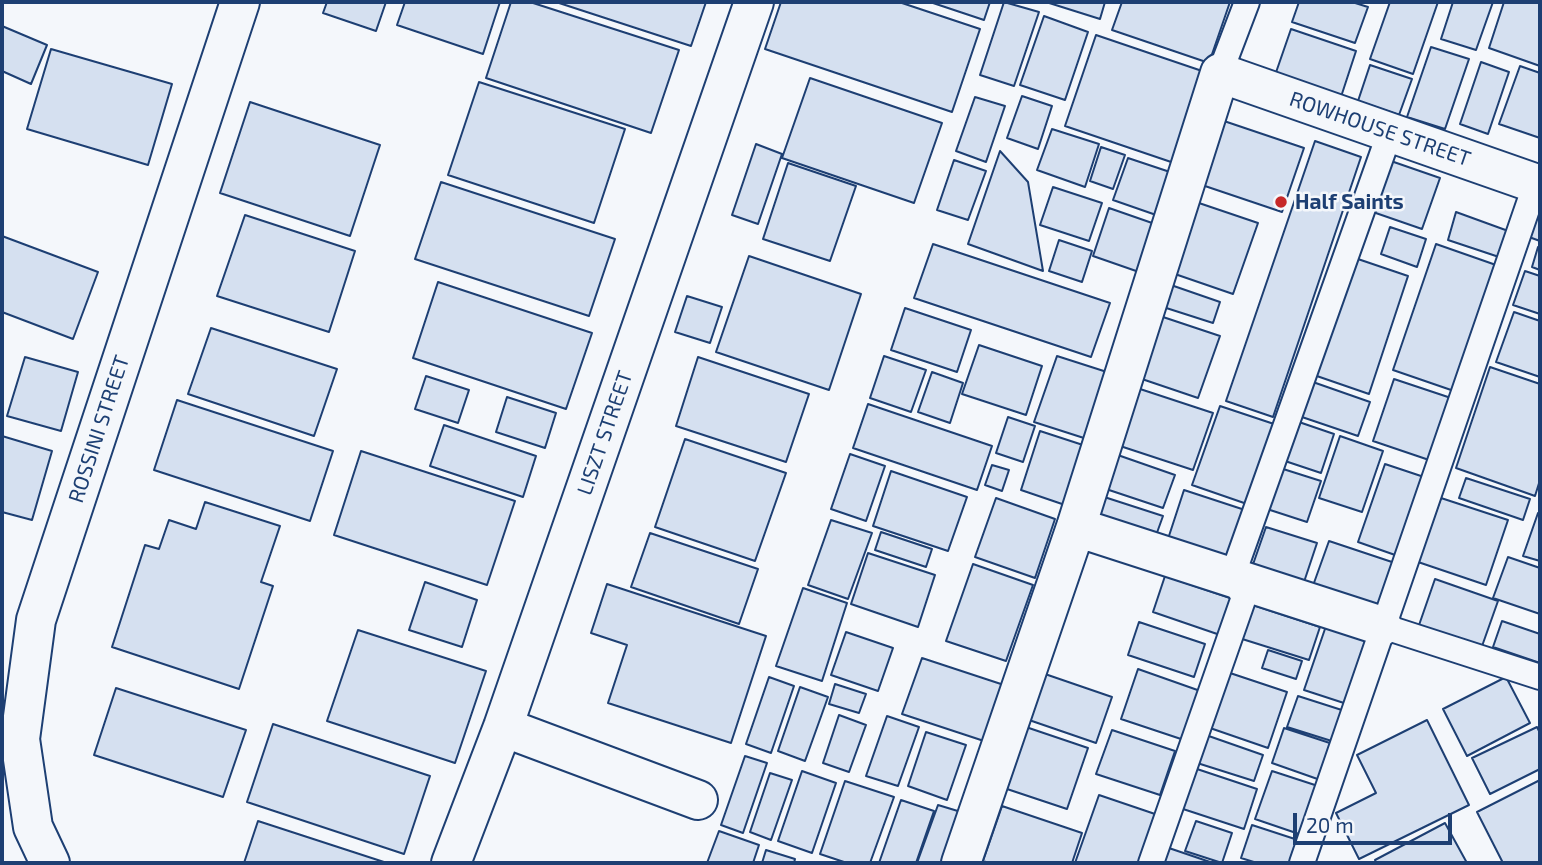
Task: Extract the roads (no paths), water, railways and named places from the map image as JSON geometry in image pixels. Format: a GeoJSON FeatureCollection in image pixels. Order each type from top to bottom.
{"type":"FeatureCollection","features":[{"type":"Feature","properties":{"kind":"street","name":"ROSSINI STREET"},"geometry":{"type":"LineString","coordinates":[[50,863],[33,827],[20,739],[36,620],[240,2]]}},
{"type":"Feature","properties":{"kind":"street","name":"LISZT STREET"},"geometry":{"type":"LineString","coordinates":[[451,863],[503,727],[754,2]]}},
{"type":"Feature","properties":{"kind":"street"},"geometry":{"type":"LineString","coordinates":[[961,863],[1076,527],[1220,73]]}},
{"type":"Feature","properties":{"kind":"street","name":"ROWHOUSE STREET"},"geometry":{"type":"LineString","coordinates":[[1220,73],[1538,184]]}},
{"type":"Feature","properties":{"kind":"street"},"geometry":{"type":"LineString","coordinates":[[1076,527],[1382,626]]}},
{"type":"Feature","properties":{"kind":"street"},"geometry":{"type":"LineString","coordinates":[[503,727],[698,800]]}},
{"type":"Feature","properties":{"kind":"lane"},"geometry":{"type":"LineString","coordinates":[[1220,73],[1247,2]]}},
{"type":"Feature","properties":{"kind":"lane"},"geometry":{"type":"LineString","coordinates":[[1151,863],[1244,597],[1232,577],[1390,132]]}},
{"type":"Feature","properties":{"kind":"lane"},"geometry":{"type":"LineString","coordinates":[[1302,863],[1382,626],[1538,184]]}},
{"type":"Feature","properties":{"kind":"lane"},"geometry":{"type":"LineString","coordinates":[[1382,626],[1540,677]]}},
{"type":"Feature","properties":{"kind":"place","name":"Half Saints"},"geometry":{"type":"Point","coordinates":[1281,202]}}]}
